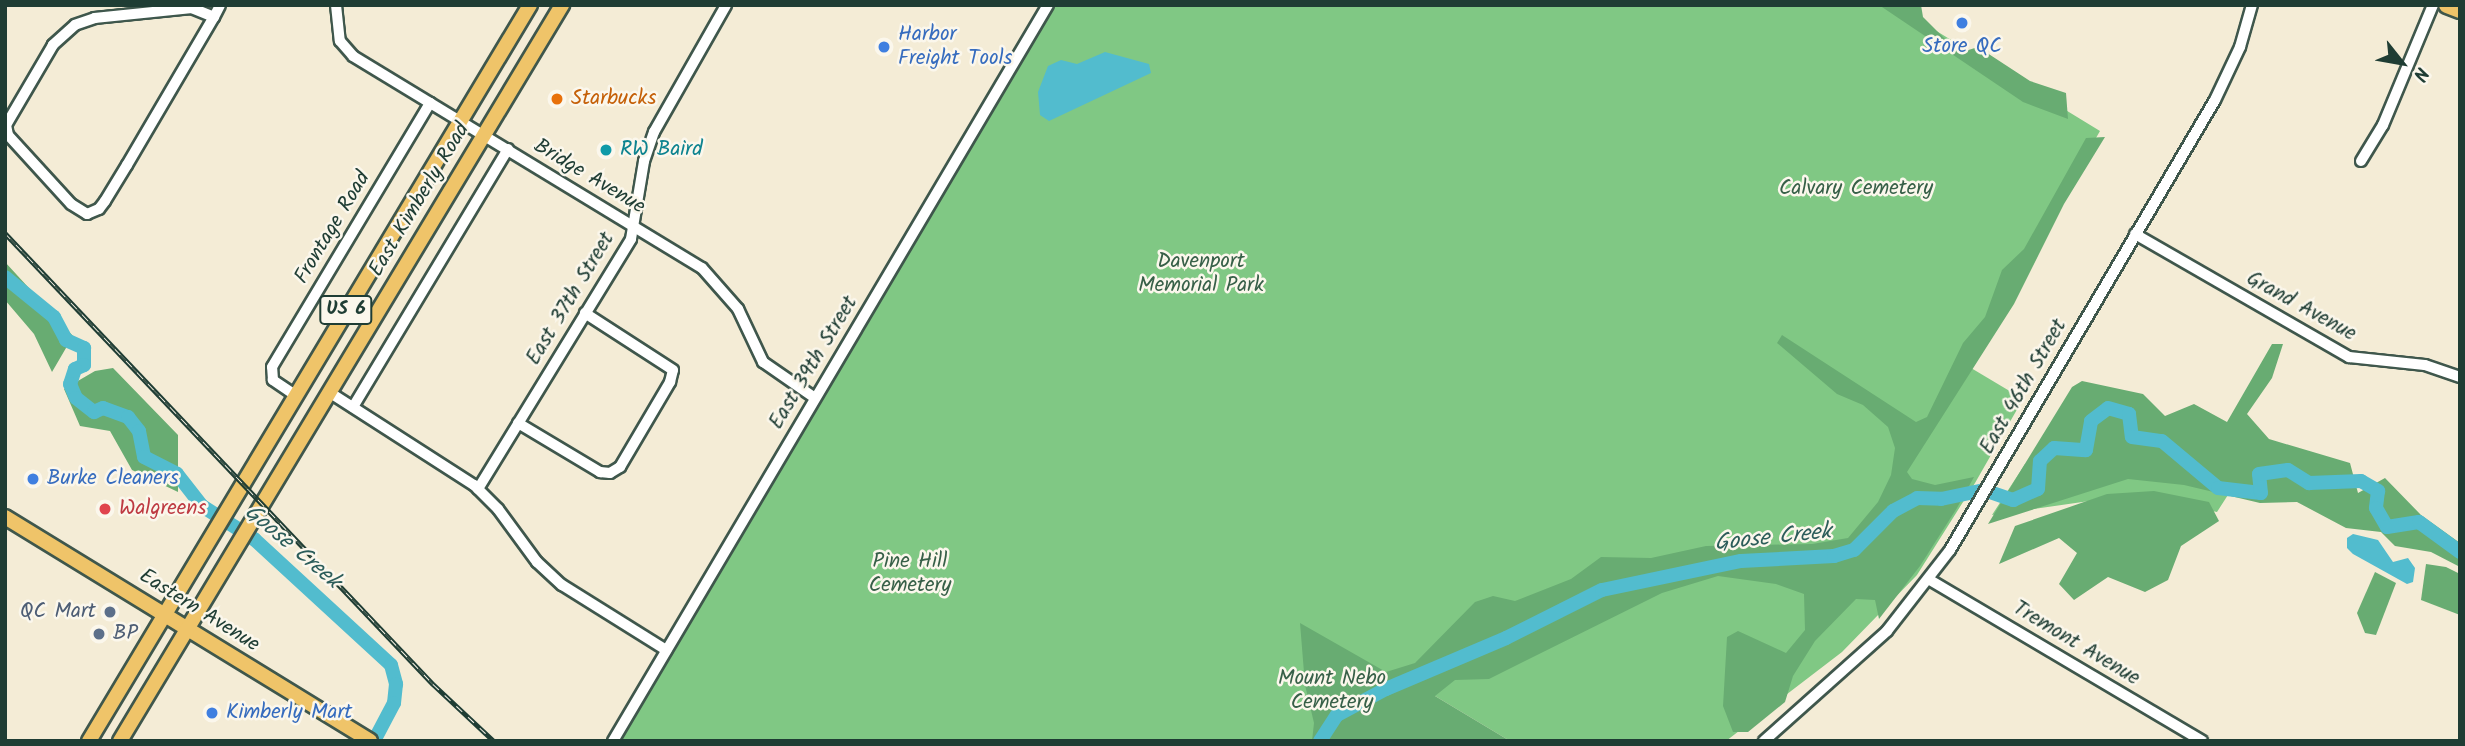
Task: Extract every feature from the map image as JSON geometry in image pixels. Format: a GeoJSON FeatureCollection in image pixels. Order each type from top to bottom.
{"type":"FeatureCollection","features":[{"type":"Feature","properties":{"kind":"highway"},"geometry":{"type":"LineString","coordinates":[[2447,5],[2460,10]]}},
{"type":"Feature","properties":{"kind":"main road","name":"East Kimberly Road"},"geometry":{"type":"LineString","coordinates":[[89,741],[530,5]]}},
{"type":"Feature","properties":{"kind":"main road","name":"East Kimberly Road"},"geometry":{"type":"LineString","coordinates":[[120,741],[562,5]]}},
{"type":"Feature","properties":{"kind":"main road","name":"Eastern Avenue"},"geometry":{"type":"LineString","coordinates":[[5,517],[365,738]]}},
{"type":"Feature","properties":{"kind":"street"},"geometry":{"type":"LineString","coordinates":[[214,17],[192,8],[84,20],[53,44],[6,125],[22,149],[71,204],[87,214],[99,209],[127,164],[214,17],[220,5]]}},
{"type":"Feature","properties":{"kind":"street","name":"Bridge Avenue"},"geometry":{"type":"LineString","coordinates":[[336,5],[345,50],[702,268],[724,288],[763,362],[815,398]]}},
{"type":"Feature","properties":{"kind":"street","name":"East 37th Street"},"geometry":{"type":"LineString","coordinates":[[478,489],[631,239],[644,161],[654,132],[726,5]]}},
{"type":"Feature","properties":{"kind":"street","name":"East 39th Street"},"geometry":{"type":"LineString","coordinates":[[612,741],[1048,5]]}},
{"type":"Feature","properties":{"kind":"street","name":"East 46th Street"},"geometry":{"type":"LineString","coordinates":[[1764,741],[1887,631],[1930,580],[1996,474],[2225,80],[2252,5]]}},
{"type":"Feature","properties":{"kind":"street"},"geometry":{"type":"LineString","coordinates":[[2361,161],[2383,125],[2433,5]]}},
{"type":"Feature","properties":{"kind":"street","name":"Frontage Road"},"geometry":{"type":"LineString","coordinates":[[295,395],[279,386],[270,373],[430,103]]}},
{"type":"Feature","properties":{"kind":"street"},"geometry":{"type":"LineString","coordinates":[[353,407],[508,149]]}},
{"type":"Feature","properties":{"kind":"street","name":"Grand Avenue"},"geometry":{"type":"LineString","coordinates":[[2135,234],[2349,357],[2426,365],[2460,377]]}},
{"type":"Feature","properties":{"kind":"street"},"geometry":{"type":"LineString","coordinates":[[518,423],[610,473],[620,467],[670,383],[673,370],[585,313]]}},
{"type":"Feature","properties":{"kind":"street"},"geometry":{"type":"LineString","coordinates":[[329,392],[478,489],[537,562],[562,585],[666,650]]}},
{"type":"Feature","properties":{"kind":"street","name":"Tremont Avenue"},"geometry":{"type":"LineString","coordinates":[[1930,580],[2202,741]]}},
{"type":"Feature","properties":{"kind":"green space"},"geometry":{"type":"Polygon","coordinates":[[[1055,5],[1894,5],[2100,131],[1966,365],[2023,399],[1975,483],[1917,575],[1842,652],[1726,741],[1510,741],[1415,684],[1380,741],[617,741],[1055,5]]]}},
{"type":"Feature","properties":{"kind":"green space"},"geometry":{"type":"Polygon","coordinates":[[[1879,5],[1921,5],[1923,17],[1959,53],[1978,47],[2030,81],[2066,93],[2068,119],[2023,102],[1879,5]]]}},
{"type":"Feature","properties":{"kind":"green space","name":"Mount Nebo Cemetery"},"geometry":{"type":"Polygon","coordinates":[[[2105,137],[2064,204],[2014,304],[1907,472],[1912,479],[1935,485],[1974,477],[1957,508],[1920,566],[1879,619],[1875,600],[1856,599],[1815,641],[1793,676],[1785,702],[1748,732],[1733,732],[1723,706],[1727,637],[1738,631],[1786,653],[1805,630],[1804,594],[1776,584],[1718,576],[1662,593],[1489,679],[1455,680],[1435,696],[1510,741],[1312,741],[1314,723],[1305,685],[1300,623],[1386,672],[1415,663],[1475,602],[1493,596],[1515,601],[1571,579],[1601,557],[1651,558],[1706,546],[1812,544],[1848,538],[1878,502],[1891,475],[1895,448],[1888,427],[1863,405],[1837,394],[1777,343],[1782,335],[1916,422],[1927,417],[1963,343],[1985,317],[2002,270],[2024,249],[2086,138],[2105,137]]]}},
{"type":"Feature","properties":{"kind":"green space"},"geometry":{"type":"Polygon","coordinates":[[[5,262],[73,336],[52,372],[34,334],[5,300],[5,262]]]}},
{"type":"Feature","properties":{"kind":"green space"},"geometry":{"type":"Polygon","coordinates":[[[2272,344],[2283,344],[2272,378],[2247,414],[2269,439],[2350,463],[2358,493],[2385,478],[2421,515],[2460,543],[2460,567],[2431,552],[2395,546],[2381,532],[2346,528],[2297,502],[2260,503],[2184,485],[2128,479],[1988,524],[2072,387],[2082,381],[2143,394],[2165,416],[2194,404],[2227,422],[2272,344]]]}},
{"type":"Feature","properties":{"kind":"green space"},"geometry":{"type":"Polygon","coordinates":[[[113,368],[178,435],[178,492],[132,470],[110,431],[80,426],[64,389],[95,371],[113,368]]]}},
{"type":"Feature","properties":{"kind":"green space"},"geometry":{"type":"Polygon","coordinates":[[[2025,464],[2235,484],[2217,512],[2131,495],[1992,515],[2025,464]]]}},
{"type":"Feature","properties":{"kind":"green space"},"geometry":{"type":"Polygon","coordinates":[[[2154,491],[2209,502],[2219,521],[2181,546],[2168,580],[2145,592],[2108,577],[2074,600],[2059,584],[2077,553],[2059,538],[1999,564],[2015,526],[2107,494],[2154,491]]]}},
{"type":"Feature","properties":{"kind":"green space"},"geometry":{"type":"Polygon","coordinates":[[[2426,564],[2446,567],[2460,574],[2460,615],[2421,600],[2426,564]]]}},
{"type":"Feature","properties":{"kind":"green space"},"geometry":{"type":"Polygon","coordinates":[[[2375,572],[2396,583],[2376,635],[2365,633],[2357,613],[2375,572]]]}},
{"type":"Feature","properties":{"kind":"water"},"geometry":{"type":"Polygon","coordinates":[[[1105,52],[1149,64],[1151,73],[1049,121],[1040,115],[1038,92],[1048,66],[1061,60],[1077,64],[1105,52]]]}},
{"type":"Feature","properties":{"kind":"water"},"geometry":{"type":"Polygon","coordinates":[[[2353,534],[2378,540],[2393,562],[2408,558],[2415,568],[2413,582],[2407,584],[2353,554],[2347,548],[2347,538],[2353,534]]]}},
{"type":"Feature","properties":{"kind":"waterway","name":"Goose Creek"},"geometry":{"type":"LineString","coordinates":[[5,277],[54,317],[66,340],[84,348],[84,365],[75,369],[70,384],[76,398],[94,412],[103,408],[128,417],[139,431],[144,457],[177,474],[202,506],[254,539],[391,665],[396,684],[394,703],[374,741]]}},
{"type":"Feature","properties":{"kind":"waterway","name":"Goose Creek"},"geometry":{"type":"LineString","coordinates":[[1320,741],[1337,715],[1386,689],[1506,638],[1602,590],[1741,561],[1834,556],[1854,550],[1893,511],[1917,498],[1941,499],[1984,490],[2013,500],[2038,489],[2040,461],[2054,448],[2086,450],[2091,421],[2108,408],[2129,414],[2132,437],[2162,441],[2218,488],[2261,493],[2259,474],[2288,470],[2309,483],[2361,481],[2378,491],[2376,508],[2387,527],[2419,522],[2460,552]]}},
{"type":"Feature","properties":{"kind":"railway"},"geometry":{"type":"LineString","coordinates":[[5,233],[433,684],[494,741]]}},
{"type":"Feature","properties":{"kind":"place","name":"Store QC"},"geometry":{"type":"Point","coordinates":[1962,23]}},
{"type":"Feature","properties":{"kind":"place","name":"Harbor Freight Tools"},"geometry":{"type":"Point","coordinates":[884,47]}},
{"type":"Feature","properties":{"kind":"place","name":"Starbucks"},"geometry":{"type":"Point","coordinates":[557,99]}},
{"type":"Feature","properties":{"kind":"place","name":"RW Baird"},"geometry":{"type":"Point","coordinates":[606,150]}},
{"type":"Feature","properties":{"kind":"place","name":"Burke Cleaners"},"geometry":{"type":"Point","coordinates":[33,479]}},
{"type":"Feature","properties":{"kind":"place","name":"Walgreens"},"geometry":{"type":"Point","coordinates":[105,509]}},
{"type":"Feature","properties":{"kind":"place","name":"QC Mart"},"geometry":{"type":"Point","coordinates":[110,612]}},
{"type":"Feature","properties":{"kind":"place","name":"BP"},"geometry":{"type":"Point","coordinates":[99,634]}},
{"type":"Feature","properties":{"kind":"place","name":"Kimberly Mart"},"geometry":{"type":"Point","coordinates":[212,713]}},
{"type":"Feature","properties":{"kind":"park label","name":"Calvary Cemetery"},"geometry":{"type":"Point","coordinates":[1856,189]}},
{"type":"Feature","properties":{"kind":"park label","name":"Davenport Memorial Park"},"geometry":{"type":"Point","coordinates":[1201,274]}},
{"type":"Feature","properties":{"kind":"park label","name":"Pine Hill Cemetery"},"geometry":{"type":"Point","coordinates":[910,574]}}]}
